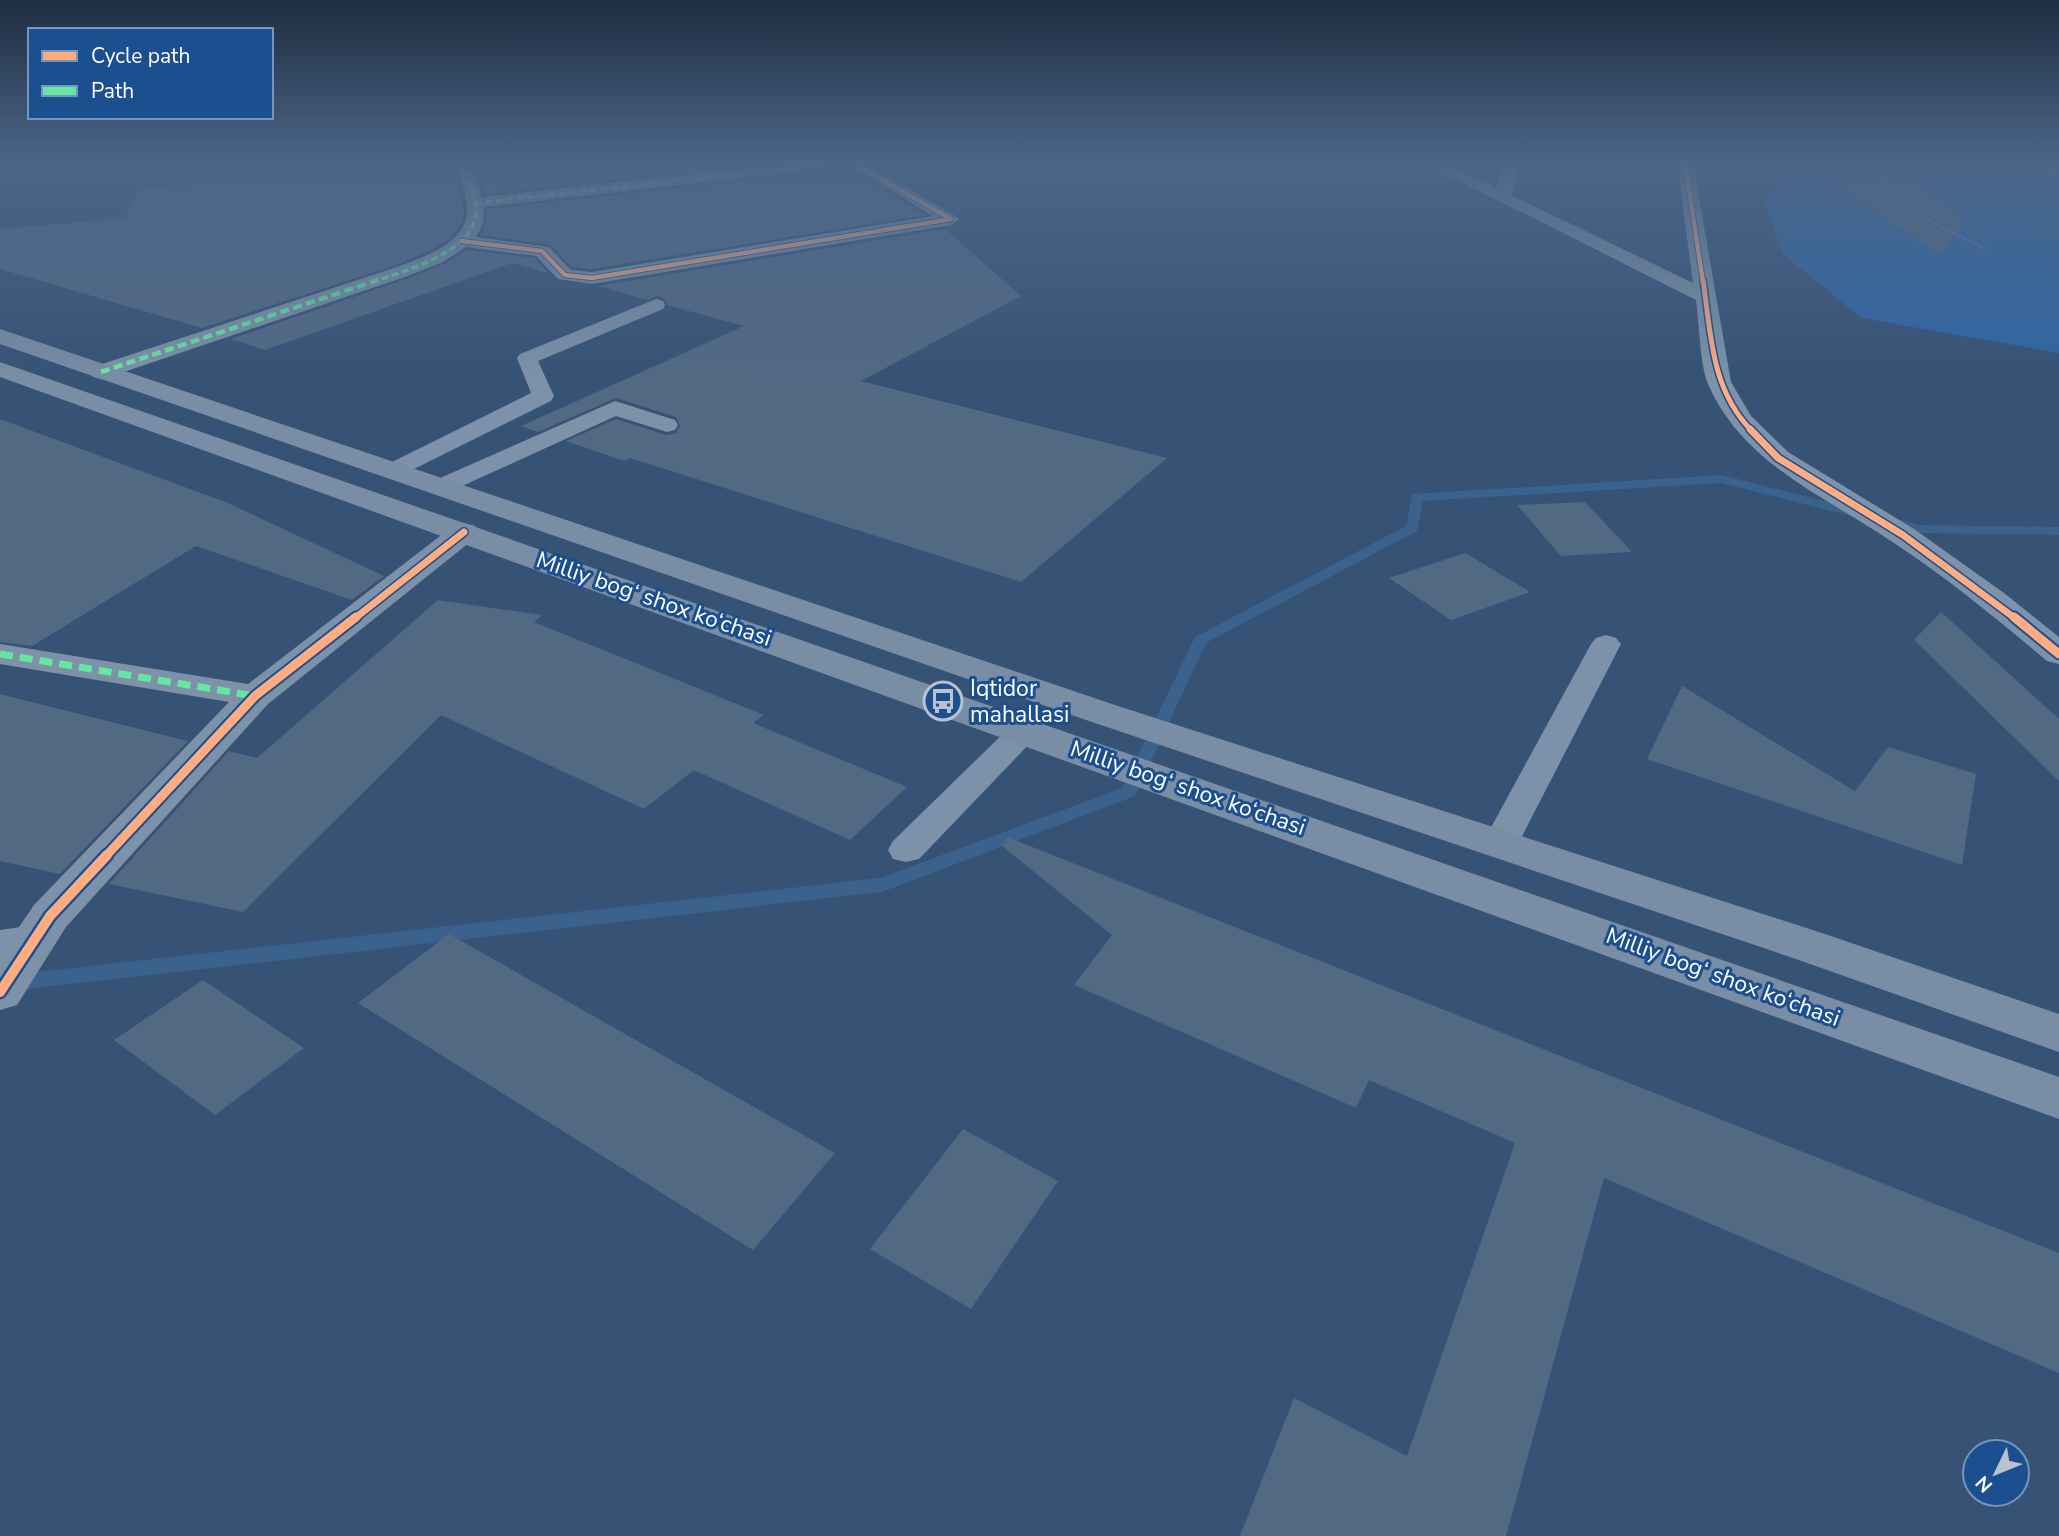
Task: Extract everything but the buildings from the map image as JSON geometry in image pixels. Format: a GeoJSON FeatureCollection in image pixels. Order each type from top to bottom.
{"type":"FeatureCollection","features":[{"type":"Feature","properties":{"kind":"main road","name":"Milliy bog‘ shox ko‘chasi"},"geometry":{"type":"LineString","coordinates":[[0,336],[1102,713],[1809,946],[2059,1033]]}},
{"type":"Feature","properties":{"kind":"main road","name":"Milliy bog‘ shox ko‘chasi"},"geometry":{"type":"LineString","coordinates":[[0,369],[1800,1004],[2059,1098]]}},
{"type":"Feature","properties":{"kind":"main road"},"geometry":{"type":"LineString","coordinates":[[1800,1004],[1809,946]]}},
{"type":"Feature","properties":{"kind":"street"},"geometry":{"type":"LineString","coordinates":[[101,372],[401,272],[438,257],[465,235]]}},
{"type":"Feature","properties":{"kind":"street"},"geometry":{"type":"LineString","coordinates":[[462,240],[542,251],[565,275],[592,278],[856,235]]}},
{"type":"Feature","properties":{"kind":"street"},"geometry":{"type":"LineString","coordinates":[[1578,235],[1706,297]]}},
{"type":"Feature","properties":{"kind":"street"},"geometry":{"type":"LineString","coordinates":[[1696,235],[1719,382],[1741,420],[1778,458],[1903,536],[1993,600],[2059,654]]}},
{"type":"Feature","properties":{"kind":"street"},"geometry":{"type":"LineString","coordinates":[[14,959],[50,916],[255,696],[464,532]]}},
{"type":"Feature","properties":{"kind":"street"},"geometry":{"type":"LineString","coordinates":[[0,654],[255,696]]}},
{"type":"Feature","properties":{"kind":"lane"},"geometry":{"type":"LineString","coordinates":[[392,471],[544,396],[527,358],[656,305]]}},
{"type":"Feature","properties":{"kind":"lane"},"geometry":{"type":"LineString","coordinates":[[440,487],[615,408],[667,425]]}},
{"type":"Feature","properties":{"kind":"lane"},"geometry":{"type":"LineString","coordinates":[[1500,844],[1606,644]]}},
{"type":"Feature","properties":{"kind":"lane"},"geometry":{"type":"LineString","coordinates":[[906,850],[1025,730]]}},
{"type":"Feature","properties":{"kind":"path"},"geometry":{"type":"LineString","coordinates":[[1958,235],[1985,248]]}},
{"type":"Feature","properties":{"kind":"shaded area"},"geometry":{"type":"Polygon","coordinates":[[[1776,235],[2059,235],[2059,353],[1862,318],[1782,253],[1776,235]]]}},
{"type":"Feature","properties":{"kind":"waterway"},"geometry":{"type":"LineString","coordinates":[[0,984],[882,885],[1129,792],[1200,640],[1412,528],[1417,497],[1722,479],[1862,515]]}},
{"type":"Feature","properties":{"kind":"waterway"},"geometry":{"type":"LineString","coordinates":[[1889,521],[1919,529],[2059,531]]}},
{"type":"Feature","properties":{"kind":"marked path"},"geometry":{"type":"LineString","coordinates":[[101,372],[401,272],[448,251],[467,235]]}},
{"type":"Feature","properties":{"kind":"marked path"},"geometry":{"type":"LineString","coordinates":[[0,654],[255,696]]}},
{"type":"Feature","properties":{"kind":"cycle path"},"geometry":{"type":"LineString","coordinates":[[462,241],[542,251],[565,275],[592,278],[856,235]]}},
{"type":"Feature","properties":{"kind":"cycle path"},"geometry":{"type":"LineString","coordinates":[[1696,235],[1719,382],[1741,420],[1778,458],[1903,535],[1993,600],[2059,654]]}},
{"type":"Feature","properties":{"kind":"cycle path"},"geometry":{"type":"LineString","coordinates":[[0,992],[50,916],[255,696],[464,532]]}},
{"type":"Feature","properties":{"kind":"place","name":"Iqtidor mahallasi"},"geometry":{"type":"Point","coordinates":[943,701]}}]}
